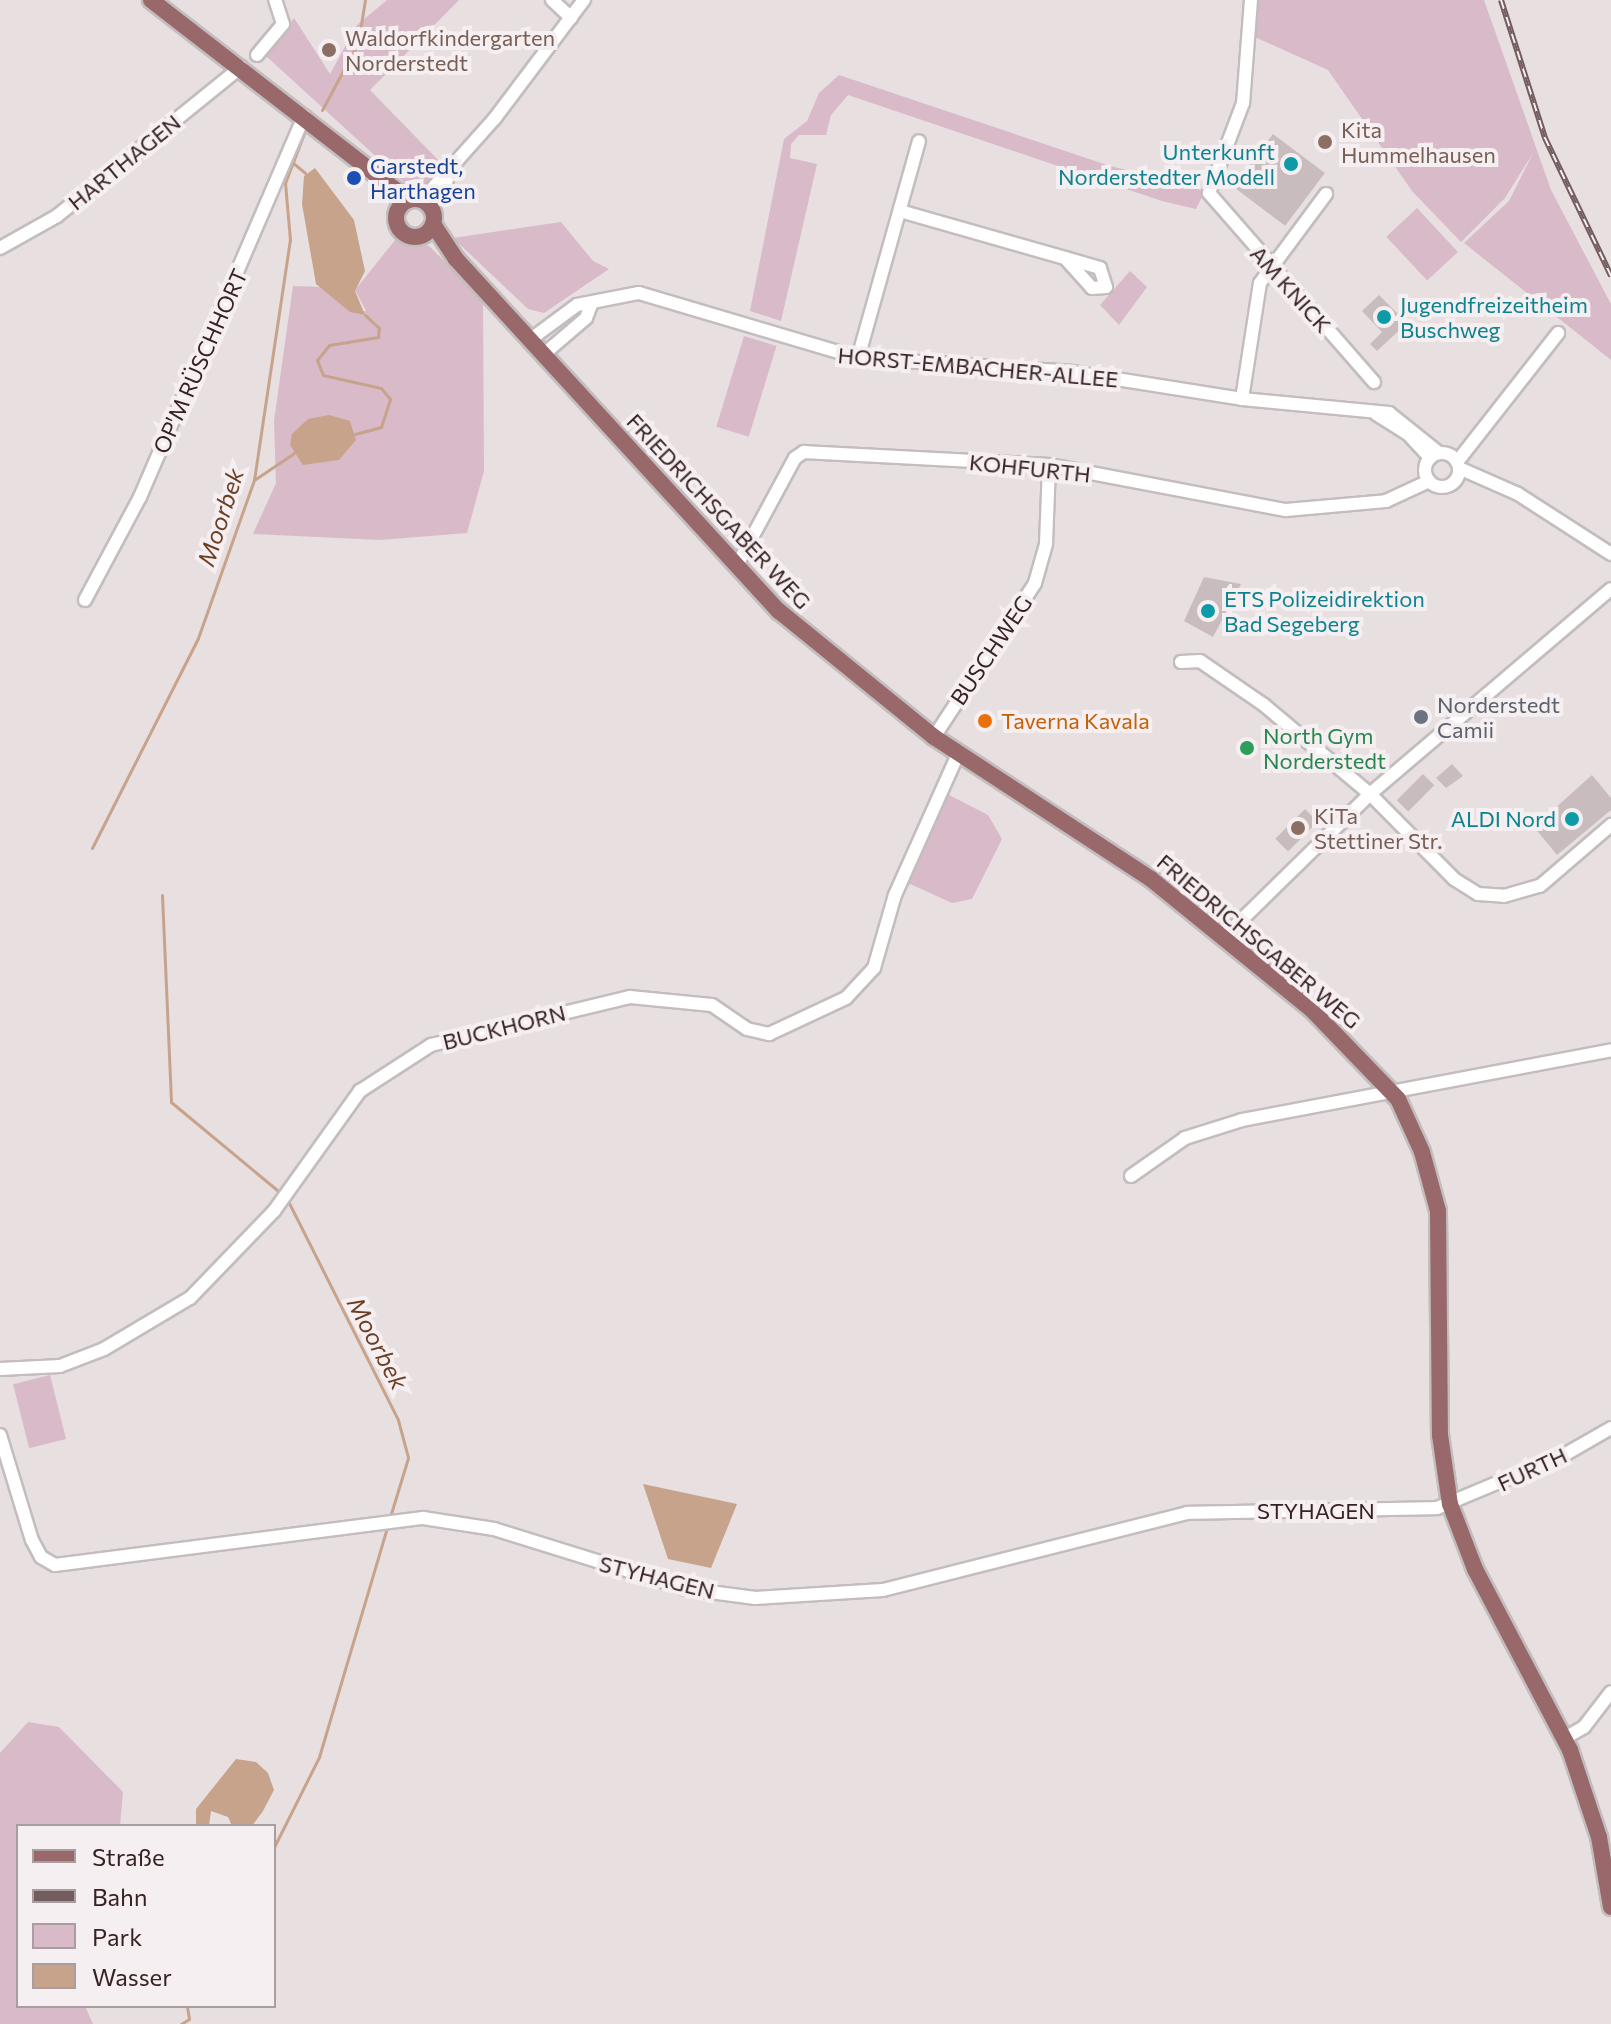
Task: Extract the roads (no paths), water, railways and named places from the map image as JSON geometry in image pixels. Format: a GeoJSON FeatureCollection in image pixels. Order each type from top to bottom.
{"type":"FeatureCollection","features":[{"type":"Feature","properties":{"kind":"main road"},"geometry":{"type":"LineString","coordinates":[[151,0],[304,116],[374,177],[419,209],[420,236]]}},
{"type":"Feature","properties":{"kind":"main road","name":"FRIEDRICHSGABER WEG"},"geometry":{"type":"LineString","coordinates":[[456,259],[420,236],[401,231],[419,209],[456,259],[736,567],[850,672],[934,737],[1107,845],[1311,1009],[1393,1092],[1416,1134],[1438,1211],[1440,1435],[1450,1504],[1475,1569],[1565,1738],[1599,1837],[1611,1907]]}},
{"type":"Feature","properties":{"kind":"street"},"geometry":{"type":"LineString","coordinates":[[257,55],[283,24],[275,0]]}},
{"type":"Feature","properties":{"kind":"street"},"geometry":{"type":"LineString","coordinates":[[552,0],[571,18]]}},
{"type":"Feature","properties":{"kind":"street"},"geometry":{"type":"LineString","coordinates":[[419,209],[584,0]]}},
{"type":"Feature","properties":{"kind":"street","name":"AM KNICK"},"geometry":{"type":"LineString","coordinates":[[1251,0],[1243,103],[1209,193],[1374,382]]}},
{"type":"Feature","properties":{"kind":"street","name":"HARTHAGEN"},"geometry":{"type":"LineString","coordinates":[[0,248],[57,216],[241,67]]}},
{"type":"Feature","properties":{"kind":"street","name":"OP'M RÜSCHHORT"},"geometry":{"type":"LineString","coordinates":[[85,600],[140,497],[304,116]]}},
{"type":"Feature","properties":{"kind":"street"},"geometry":{"type":"LineString","coordinates":[[858,358],[919,141]]}},
{"type":"Feature","properties":{"kind":"street"},"geometry":{"type":"LineString","coordinates":[[1242,399],[1252,308],[1271,267],[1310,223],[1326,194]]}},
{"type":"Feature","properties":{"kind":"street"},"geometry":{"type":"LineString","coordinates":[[900,211],[1065,258]]}},
{"type":"Feature","properties":{"kind":"street","name":"HORST-EMBACHER-ALLEE"},"geometry":{"type":"LineString","coordinates":[[531,339],[577,305],[591,305],[609,296],[639,293],[858,358],[1072,372],[1242,399],[1401,418],[1434,455]]}},
{"type":"Feature","properties":{"kind":"street"},"geometry":{"type":"LineString","coordinates":[[544,354],[586,318],[591,305]]}},
{"type":"Feature","properties":{"kind":"street"},"geometry":{"type":"LineString","coordinates":[[1457,470],[1558,333]]}},
{"type":"Feature","properties":{"kind":"street","name":"KOHFURTH"},"geometry":{"type":"LineString","coordinates":[[736,567],[795,458],[804,452],[1049,465],[1286,510],[1386,501],[1429,481],[1445,487],[1457,470]]}},
{"type":"Feature","properties":{"kind":"street"},"geometry":{"type":"LineString","coordinates":[[1429,481],[1434,455]]}},
{"type":"Feature","properties":{"kind":"street","name":"KOHFURTH"},"geometry":{"type":"LineString","coordinates":[[1434,455],[1457,470],[1518,494],[1611,554]]}},
{"type":"Feature","properties":{"kind":"street","name":"BUSCHWEG"},"geometry":{"type":"LineString","coordinates":[[934,737],[1035,583],[1046,544],[1049,465]]}},
{"type":"Feature","properties":{"kind":"street"},"geometry":{"type":"LineString","coordinates":[[1223,938],[1370,794],[1611,589]]}},
{"type":"Feature","properties":{"kind":"street"},"geometry":{"type":"LineString","coordinates":[[1181,662],[1200,661],[1243,689],[1370,794],[1454,879],[1492,897],[1540,886],[1611,825]]}},
{"type":"Feature","properties":{"kind":"street","name":"BUCKHORN"},"geometry":{"type":"LineString","coordinates":[[0,1369],[60,1366],[151,1324],[190,1298],[285,1196],[360,1091],[448,1038],[630,997],[712,1005],[747,1029],[769,1034],[846,998],[874,968],[895,895],[959,752]]}},
{"type":"Feature","properties":{"kind":"street"},"geometry":{"type":"LineString","coordinates":[[1131,1176],[1197,1133],[1611,1050]]}},
{"type":"Feature","properties":{"kind":"street","name":"FURTH"},"geometry":{"type":"LineString","coordinates":[[1450,1504],[1611,1428]]}},
{"type":"Feature","properties":{"kind":"street","name":"STYHAGEN"},"geometry":{"type":"LineString","coordinates":[[0,1435],[32,1540],[41,1557],[55,1565],[399,1520],[494,1529],[687,1589],[755,1598],[883,1590],[1187,1513],[1393,1511],[1450,1504]]}},
{"type":"Feature","properties":{"kind":"street"},"geometry":{"type":"LineString","coordinates":[[1565,1738],[1584,1727],[1611,1692]]}},
{"type":"Feature","properties":{"kind":"water"},"geometry":{"type":"Polygon","coordinates":[[[315,168],[354,220],[365,271],[355,291],[365,315],[350,312],[316,284],[302,204],[304,176],[315,168]]]}},
{"type":"Feature","properties":{"kind":"water"},"geometry":{"type":"Polygon","coordinates":[[[329,415],[350,421],[356,440],[339,460],[303,465],[290,445],[292,434],[308,419],[329,415]]]}},
{"type":"Feature","properties":{"kind":"water"},"geometry":{"type":"Polygon","coordinates":[[[643,1484],[737,1504],[711,1568],[668,1559],[643,1484]]]}},
{"type":"Feature","properties":{"kind":"water"},"geometry":{"type":"Polygon","coordinates":[[[236,1759],[256,1762],[268,1773],[274,1790],[253,1824],[231,1824],[228,1817],[211,1811],[209,1824],[196,1824],[196,1809],[236,1759]]]}},
{"type":"Feature","properties":{"kind":"waterway","name":"Moorbek"},"geometry":{"type":"LineString","coordinates":[[322,110],[358,43],[365,0]]}},
{"type":"Feature","properties":{"kind":"waterway","name":"Moorbek"},"geometry":{"type":"LineString","coordinates":[[92,848],[198,638],[254,480],[290,240],[285,183],[306,128]]}},
{"type":"Feature","properties":{"kind":"waterway"},"geometry":{"type":"LineString","coordinates":[[292,162],[305,173]]}},
{"type":"Feature","properties":{"kind":"waterway"},"geometry":{"type":"LineString","coordinates":[[355,434],[381,427],[390,399],[381,388],[323,375],[317,360],[329,345],[378,337],[379,328],[365,315]]}},
{"type":"Feature","properties":{"kind":"waterway"},"geometry":{"type":"LineString","coordinates":[[254,480],[294,453]]}},
{"type":"Feature","properties":{"kind":"waterway","name":"Moorbek"},"geometry":{"type":"LineString","coordinates":[[162,895],[171,1102],[282,1194]]}},
{"type":"Feature","properties":{"kind":"waterway","name":"Moorbek"},"geometry":{"type":"LineString","coordinates":[[287,1199],[398,1420],[408,1458],[390,1517]]}},
{"type":"Feature","properties":{"kind":"waterway","name":"Moorbek"},"geometry":{"type":"LineString","coordinates":[[276,1843],[319,1757],[387,1528]]}},
{"type":"Feature","properties":{"kind":"waterway","name":"Moorbek"},"geometry":{"type":"LineString","coordinates":[[181,2024],[189,2019],[187,2008]]}},
{"type":"Feature","properties":{"kind":"railway"},"geometry":{"type":"LineString","coordinates":[[1501,0],[1545,138],[1611,276]]}},
{"type":"Feature","properties":{"kind":"place","name":"Waldorfkindergarten Norderstedt"},"geometry":{"type":"Point","coordinates":[329,50]}},
{"type":"Feature","properties":{"kind":"place","name":"Kita Hummelhausen"},"geometry":{"type":"Point","coordinates":[1325,142]}},
{"type":"Feature","properties":{"kind":"place","name":"Unterkunft Norderstedter Modell"},"geometry":{"type":"Point","coordinates":[1291,164]}},
{"type":"Feature","properties":{"kind":"place","name":"Garstedt, Harthagen"},"geometry":{"type":"Point","coordinates":[354,178]}},
{"type":"Feature","properties":{"kind":"place","name":"Jugendfreizeitheim Buschweg"},"geometry":{"type":"Point","coordinates":[1384,317]}},
{"type":"Feature","properties":{"kind":"place","name":"ETS Polizeidirektion Bad Segeberg"},"geometry":{"type":"Point","coordinates":[1208,611]}},
{"type":"Feature","properties":{"kind":"place","name":"Norderstedt Camii"},"geometry":{"type":"Point","coordinates":[1421,717]}},
{"type":"Feature","properties":{"kind":"place","name":"Taverna Kavala"},"geometry":{"type":"Point","coordinates":[985,721]}},
{"type":"Feature","properties":{"kind":"place","name":"North Gym Norderstedt"},"geometry":{"type":"Point","coordinates":[1247,748]}},
{"type":"Feature","properties":{"kind":"place","name":"ALDI Nord"},"geometry":{"type":"Point","coordinates":[1572,819]}},
{"type":"Feature","properties":{"kind":"place","name":"KiTa Stettiner Str."},"geometry":{"type":"Point","coordinates":[1298,828]}}]}
